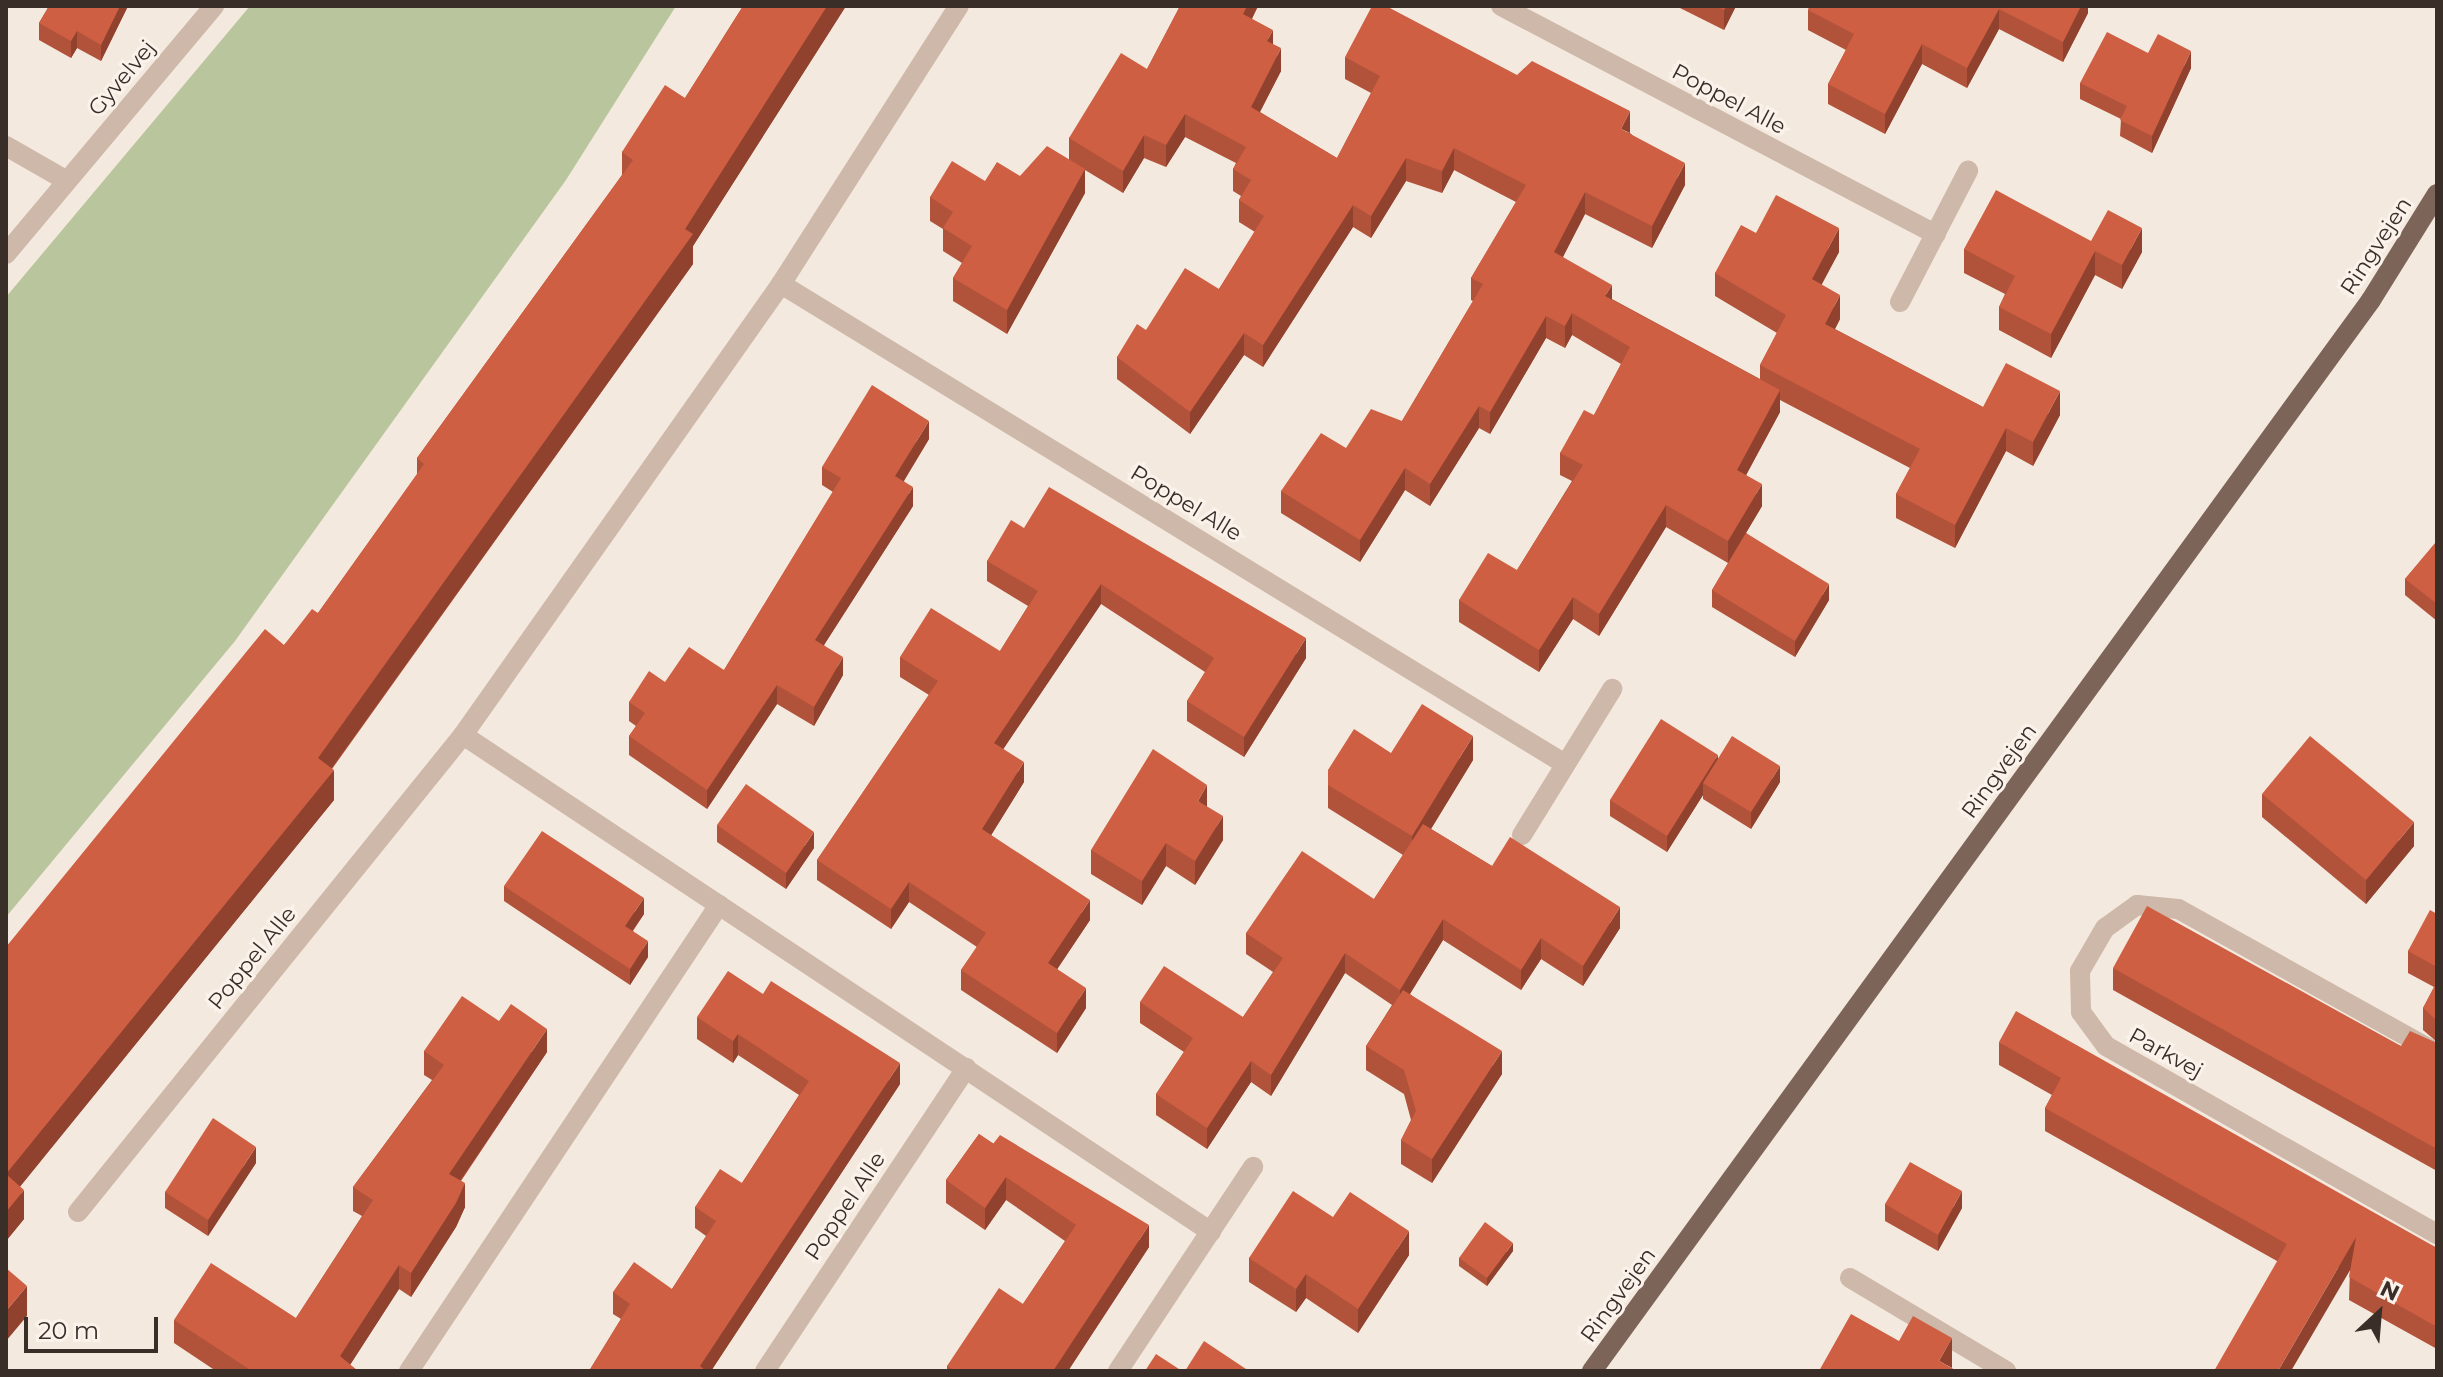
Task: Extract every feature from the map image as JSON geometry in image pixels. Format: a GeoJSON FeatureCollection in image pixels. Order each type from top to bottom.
{"type":"FeatureCollection","features":[{"type":"Feature","properties":{"kind":"main road","name":"Ringvejen"},"geometry":{"type":"LineString","coordinates":[[1592,1371],[2371,300],[2437,194]]}},
{"type":"Feature","properties":{"kind":"street","name":"Gyvelvej"},"geometry":{"type":"LineString","coordinates":[[6,254],[214,6]]}},
{"type":"Feature","properties":{"kind":"street","name":"Poppel Alle"},"geometry":{"type":"LineString","coordinates":[[78,1212],[463,735],[781,284],[959,6]]}},
{"type":"Feature","properties":{"kind":"street","name":"Poppel Alle"},"geometry":{"type":"LineString","coordinates":[[1501,6],[1936,234]]}},
{"type":"Feature","properties":{"kind":"street"},"geometry":{"type":"LineString","coordinates":[[6,146],[67,181]]}},
{"type":"Feature","properties":{"kind":"street"},"geometry":{"type":"LineString","coordinates":[[1900,302],[1968,171]]}},
{"type":"Feature","properties":{"kind":"street","name":"Poppel Alle"},"geometry":{"type":"LineString","coordinates":[[781,284],[1565,764]]}},
{"type":"Feature","properties":{"kind":"street"},"geometry":{"type":"LineString","coordinates":[[1522,835],[1612,689]]}},
{"type":"Feature","properties":{"kind":"street"},"geometry":{"type":"LineString","coordinates":[[463,735],[1211,1232]]}},
{"type":"Feature","properties":{"kind":"street"},"geometry":{"type":"LineString","coordinates":[[409,1371],[719,905]]}},
{"type":"Feature","properties":{"kind":"street","name":"Parkvej"},"geometry":{"type":"LineString","coordinates":[[2437,1053],[2178,909],[2137,905],[2105,928],[2080,971],[2081,1012],[2106,1046],[2437,1234]]}},
{"type":"Feature","properties":{"kind":"street","name":"Poppel Alle"},"geometry":{"type":"LineString","coordinates":[[765,1371],[966,1068]]}},
{"type":"Feature","properties":{"kind":"street"},"geometry":{"type":"LineString","coordinates":[[1118,1371],[1253,1167]]}},
{"type":"Feature","properties":{"kind":"street"},"geometry":{"type":"LineString","coordinates":[[1850,1278],[2006,1371]]}},
{"type":"Feature","properties":{"kind":"green space"},"geometry":{"type":"Polygon","coordinates":[[[250,6],[676,6],[566,180],[235,641],[6,917],[6,297],[250,6]]]}},
{"type":"Feature","properties":{"kind":"building"},"geometry":{"type":"Polygon","coordinates":[[[49,6],[120,6],[101,45],[77,31],[71,41],[39,23],[49,6]]]}},
{"type":"Feature","properties":{"kind":"building"},"geometry":{"type":"Polygon","coordinates":[[[743,6],[827,6],[685,229],[693,234],[318,758],[334,770],[6,1174],[6,947],[265,629],[284,645],[312,609],[318,613],[424,464],[417,458],[633,160],[622,152],[665,85],[685,98],[743,6]]]}},
{"type":"Feature","properties":{"kind":"building"},"geometry":{"type":"Polygon","coordinates":[[[1180,6],[1247,6],[1243,14],[1273,30],[1267,41],[1281,48],[1251,107],[1337,158],[1380,76],[1345,57],[1372,6],[1386,6],[1517,75],[1532,61],[1630,111],[1621,129],[1685,163],[1652,226],[1585,192],[1554,252],[1612,285],[1605,296],[1780,390],[1737,470],[1762,484],[1728,541],[1666,505],[1599,614],[1573,597],[1539,650],[1459,600],[1488,553],[1517,570],[1583,465],[1560,453],[1584,410],[1594,415],[1630,347],[1572,313],[1565,326],[1546,316],[1490,412],[1479,406],[1430,484],[1405,468],[1360,540],[1281,491],[1321,433],[1346,448],[1371,409],[1402,421],[1483,284],[1471,278],[1526,185],[1454,148],[1442,171],[1406,158],[1371,216],[1353,205],[1263,345],[1244,333],[1190,412],[1117,357],[1137,324],[1146,330],[1185,268],[1219,289],[1264,216],[1239,200],[1251,180],[1233,169],[1246,147],[1185,114],[1166,145],[1144,135],[1123,171],[1069,138],[1121,53],[1147,69],[1180,6]]]}},
{"type":"Feature","properties":{"kind":"building"},"geometry":{"type":"Polygon","coordinates":[[[1809,6],[2081,6],[2063,42],[1999,9],[1967,68],[1922,44],[1885,114],[1828,84],[1854,34],[1808,10],[1809,6]]]}},
{"type":"Feature","properties":{"kind":"building"},"geometry":{"type":"Polygon","coordinates":[[[2107,32],[2148,53],[2158,34],[2191,51],[2152,136],[2120,120],[2127,106],[2080,83],[2107,32]]]}},
{"type":"Feature","properties":{"kind":"building"},"geometry":{"type":"Polygon","coordinates":[[[1047,146],[1085,169],[1007,310],[953,278],[972,246],[943,228],[953,212],[930,197],[952,161],[985,181],[997,162],[1020,176],[1047,146]]]}},
{"type":"Feature","properties":{"kind":"building"},"geometry":{"type":"Polygon","coordinates":[[[1996,190],[2091,241],[2108,210],[2142,228],[2122,265],[2095,251],[2051,334],[1999,307],[2015,276],[1964,249],[1996,190]]]}},
{"type":"Feature","properties":{"kind":"building"},"geometry":{"type":"Polygon","coordinates":[[[1776,195],[1839,228],[1812,279],[1840,295],[1825,324],[1983,407],[2006,363],[2060,391],[2033,442],[2006,428],[1955,525],[1896,494],[1920,449],[1760,365],[1786,315],[1715,273],[1741,225],[1756,233],[1776,195]]]}},
{"type":"Feature","properties":{"kind":"building"},"geometry":{"type":"Polygon","coordinates":[[[872,385],[929,421],[895,476],[913,487],[815,640],[843,657],[814,707],[777,685],[707,790],[629,736],[645,713],[629,702],[649,671],[665,682],[689,647],[724,670],[841,478],[822,467],[872,385]]]}},
{"type":"Feature","properties":{"kind":"building"},"geometry":{"type":"Polygon","coordinates":[[[1049,487],[1306,638],[1244,737],[1187,701],[1214,658],[1101,584],[994,743],[1024,762],[982,829],[1090,900],[1048,963],[1086,988],[1057,1033],[961,970],[986,933],[909,882],[891,909],[817,860],[938,681],[900,657],[931,608],[1000,651],[1038,591],[987,561],[1011,520],[1024,528],[1049,487]]]}},
{"type":"Feature","properties":{"kind":"building"},"geometry":{"type":"Polygon","coordinates":[[[1746,533],[1829,584],[1795,641],[1712,590],[1746,533]]]}},
{"type":"Feature","properties":{"kind":"building"},"geometry":{"type":"Polygon","coordinates":[[[2437,541],[2437,604],[2405,579],[2437,541]]]}},
{"type":"Feature","properties":{"kind":"building"},"geometry":{"type":"Polygon","coordinates":[[[1422,704],[1473,736],[1412,836],[1328,785],[1328,770],[1354,729],[1391,753],[1422,704]]]}},
{"type":"Feature","properties":{"kind":"building"},"geometry":{"type":"Polygon","coordinates":[[[1661,719],[1718,755],[1667,836],[1610,800],[1661,719]]]}},
{"type":"Feature","properties":{"kind":"building"},"geometry":{"type":"Polygon","coordinates":[[[1732,736],[1780,766],[1751,812],[1703,783],[1732,736]]]}},
{"type":"Feature","properties":{"kind":"building"},"geometry":{"type":"Polygon","coordinates":[[[2310,736],[2414,822],[2366,880],[2262,794],[2310,736]]]}},
{"type":"Feature","properties":{"kind":"building"},"geometry":{"type":"Polygon","coordinates":[[[1153,749],[1207,785],[1198,801],[1223,816],[1195,861],[1166,843],[1142,881],[1091,850],[1153,749]]]}},
{"type":"Feature","properties":{"kind":"building"},"geometry":{"type":"Polygon","coordinates":[[[746,784],[814,832],[786,873],[717,825],[746,784]]]}},
{"type":"Feature","properties":{"kind":"building"},"geometry":{"type":"Polygon","coordinates":[[[1423,824],[1492,866],[1510,837],[1620,907],[1583,966],[1541,938],[1521,970],[1443,919],[1400,990],[1345,953],[1271,1075],[1251,1061],[1207,1128],[1156,1094],[1193,1038],[1140,1002],[1164,966],[1243,1017],[1283,958],[1246,933],[1302,851],[1374,899],[1423,824]]]}},
{"type":"Feature","properties":{"kind":"building"},"geometry":{"type":"Polygon","coordinates":[[[542,831],[644,898],[625,926],[648,941],[630,969],[504,886],[542,831]]]}},
{"type":"Feature","properties":{"kind":"building"},"geometry":{"type":"Polygon","coordinates":[[[2147,906],[2401,1046],[2410,1031],[2437,1043],[2437,1149],[2113,968],[2147,906]]]}},
{"type":"Feature","properties":{"kind":"building"},"geometry":{"type":"Polygon","coordinates":[[[2430,910],[2437,914],[2437,967],[2408,951],[2430,910]]]}},
{"type":"Feature","properties":{"kind":"building"},"geometry":{"type":"Polygon","coordinates":[[[728,971],[763,994],[771,981],[900,1063],[700,1366],[706,1371],[589,1371],[630,1304],[613,1292],[634,1262],[672,1289],[716,1221],[695,1207],[720,1169],[742,1183],[809,1081],[738,1034],[733,1041],[697,1017],[728,971]]]}},
{"type":"Feature","properties":{"kind":"building"},"geometry":{"type":"Polygon","coordinates":[[[2437,982],[2437,1021],[2423,1008],[2437,982]]]}},
{"type":"Feature","properties":{"kind":"building"},"geometry":{"type":"Polygon","coordinates":[[[1403,990],[1502,1051],[1432,1159],[1401,1140],[1416,1111],[1404,1070],[1366,1046],[1403,990]]]}},
{"type":"Feature","properties":{"kind":"building"},"geometry":{"type":"Polygon","coordinates":[[[462,996],[499,1021],[511,1004],[547,1029],[449,1174],[465,1183],[456,1203],[411,1273],[399,1265],[340,1356],[358,1371],[252,1371],[174,1320],[211,1263],[296,1318],[373,1200],[353,1187],[444,1065],[424,1051],[462,996]]]}},
{"type":"Feature","properties":{"kind":"building"},"geometry":{"type":"Polygon","coordinates":[[[2016,1011],[2437,1248],[2437,1327],[2349,1277],[2356,1237],[2278,1371],[2214,1371],[2287,1244],[2045,1108],[2061,1078],[1999,1042],[2016,1011]]]}},
{"type":"Feature","properties":{"kind":"building"},"geometry":{"type":"Polygon","coordinates":[[[213,1118],[256,1147],[208,1220],[165,1192],[213,1118]]]}},
{"type":"Feature","properties":{"kind":"building"},"geometry":{"type":"Polygon","coordinates":[[[979,1134],[993,1144],[1000,1135],[1149,1225],[1053,1371],[955,1371],[947,1366],[999,1288],[1023,1304],[1076,1225],[1006,1177],[985,1208],[946,1180],[979,1134]]]}},
{"type":"Feature","properties":{"kind":"building"},"geometry":{"type":"Polygon","coordinates":[[[1910,1162],[1962,1191],[1938,1235],[1885,1204],[1910,1162]]]}},
{"type":"Feature","properties":{"kind":"building"},"geometry":{"type":"Polygon","coordinates":[[[6,1174],[24,1190],[6,1212],[6,1174]]]}},
{"type":"Feature","properties":{"kind":"building"},"geometry":{"type":"Polygon","coordinates":[[[1293,1191],[1333,1217],[1350,1192],[1409,1231],[1358,1309],[1306,1274],[1296,1289],[1249,1258],[1293,1191]]]}},
{"type":"Feature","properties":{"kind":"building"},"geometry":{"type":"Polygon","coordinates":[[[1485,1222],[1513,1243],[1487,1278],[1459,1258],[1485,1222]]]}},
{"type":"Feature","properties":{"kind":"building"},"geometry":{"type":"Polygon","coordinates":[[[6,1268],[27,1286],[6,1311],[6,1268]]]}},
{"type":"Feature","properties":{"kind":"building"},"geometry":{"type":"Polygon","coordinates":[[[1851,1314],[1899,1341],[1913,1316],[1952,1338],[1939,1361],[1957,1371],[1819,1371],[1851,1314]]]}},
{"type":"Feature","properties":{"kind":"building"},"geometry":{"type":"Polygon","coordinates":[[[1204,1341],[1249,1371],[1185,1371],[1204,1341]]]}},
{"type":"Feature","properties":{"kind":"building"},"geometry":{"type":"Polygon","coordinates":[[[1156,1354],[1182,1371],[1145,1371],[1156,1354]]]}}]}
